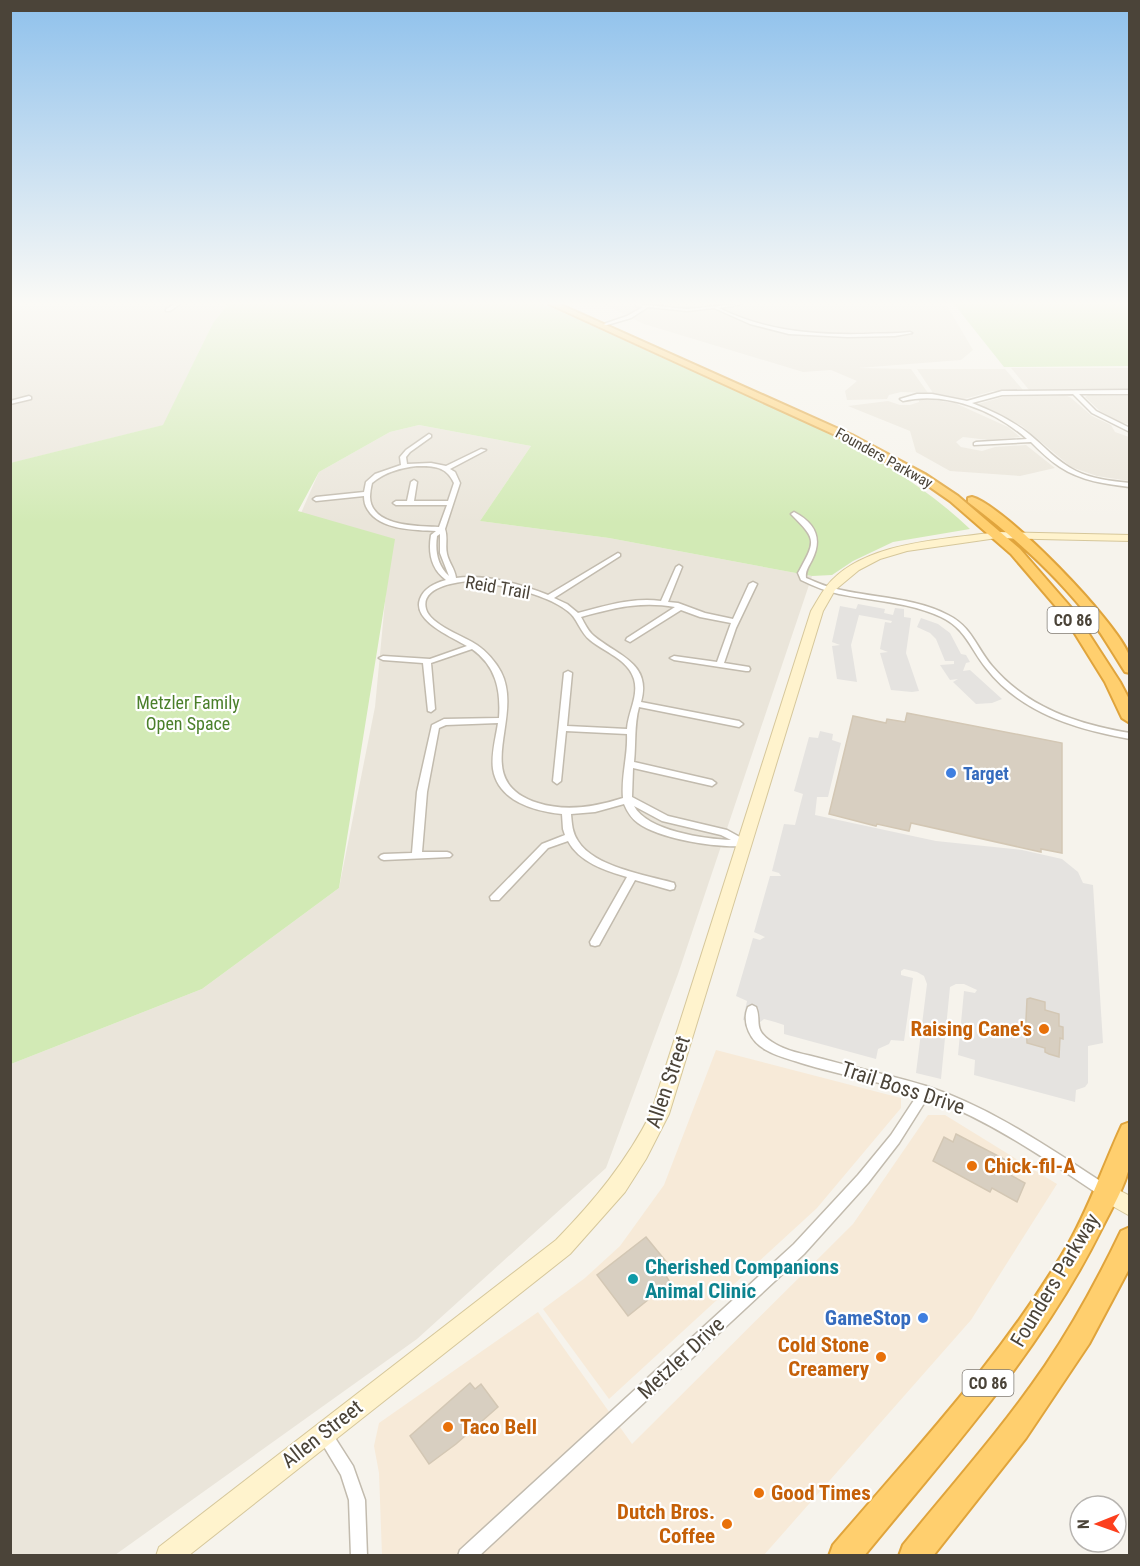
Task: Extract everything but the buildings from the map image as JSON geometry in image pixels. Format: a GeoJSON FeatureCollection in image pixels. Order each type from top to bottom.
{"type":"FeatureCollection","features":[{"type":"Feature","properties":{"kind":"highway","name":"Founders Parkway"},"geometry":{"type":"LineString","coordinates":[[718,377],[892,459],[1009,534],[1082,600],[1130,669]]}},
{"type":"Feature","properties":{"kind":"highway","name":"Founders Parkway"},"geometry":{"type":"LineString","coordinates":[[1009,534],[1034,573],[1071,616],[1111,679],[1130,718]]}},
{"type":"Feature","properties":{"kind":"highway","name":"Founders Parkway"},"geometry":{"type":"LineString","coordinates":[[844,1556],[993,1377],[1118,1200],[1130,1132]]}},
{"type":"Feature","properties":{"kind":"highway","name":"CO 86"},"geometry":{"type":"LineString","coordinates":[[914,1556],[1029,1410],[1072,1349],[1106,1291],[1130,1239]]}},
{"type":"Feature","properties":{"kind":"street"},"geometry":{"type":"LineString","coordinates":[[1074,392],[1094,412],[1130,430]]}},
{"type":"Feature","properties":{"kind":"street"},"geometry":{"type":"LineString","coordinates":[[967,403],[996,393],[1130,392]]}},
{"type":"Feature","properties":{"kind":"street"},"geometry":{"type":"LineString","coordinates":[[903,399],[915,395],[926,395],[967,403],[1005,421],[1033,440],[1058,463],[1075,473],[1096,480],[1130,485]]}},
{"type":"Feature","properties":{"kind":"street"},"geometry":{"type":"LineString","coordinates":[[10,403],[29,398]]}},
{"type":"Feature","properties":{"kind":"street"},"geometry":{"type":"LineString","coordinates":[[404,465],[405,452],[429,436]]}},
{"type":"Feature","properties":{"kind":"street"},"geometry":{"type":"LineString","coordinates":[[976,444],[1033,440]]}},
{"type":"Feature","properties":{"kind":"street"},"geometry":{"type":"LineString","coordinates":[[446,469],[483,450]]}},
{"type":"Feature","properties":{"kind":"street"},"geometry":{"type":"LineString","coordinates":[[442,529],[398,525],[381,520],[369,508],[367,494],[369,482],[375,475],[387,469],[404,465],[426,465],[446,469],[453,474],[457,481],[442,529],[434,535],[432,553],[442,575],[452,581]]}},
{"type":"Feature","properties":{"kind":"street"},"geometry":{"type":"LineString","coordinates":[[410,503],[414,482]]}},
{"type":"Feature","properties":{"kind":"street"},"geometry":{"type":"LineString","coordinates":[[316,499],[367,494]]}},
{"type":"Feature","properties":{"kind":"street"},"geometry":{"type":"LineString","coordinates":[[396,503],[450,502]]}},
{"type":"Feature","properties":{"kind":"street"},"geometry":{"type":"LineString","coordinates":[[794,514],[810,527],[816,540],[802,577],[865,597],[920,606],[947,617],[972,638],[985,662],[999,678],[1030,704],[1068,722],[1099,731],[1130,736]]}},
{"type":"Feature","properties":{"kind":"street"},"geometry":{"type":"LineString","coordinates":[[1009,534],[1085,528],[1130,531]]}},
{"type":"Feature","properties":{"kind":"street"},"geometry":{"type":"LineString","coordinates":[[1009,534],[1130,538]]}},
{"type":"Feature","properties":{"kind":"street","name":"Allen Street"},"geometry":{"type":"LineString","coordinates":[[168,1556],[563,1247],[616,1190],[642,1152],[660,1114],[817,611],[831,588],[855,568],[896,550],[1009,534]]}},
{"type":"Feature","properties":{"kind":"street"},"geometry":{"type":"LineString","coordinates":[[549,598],[618,555]]}},
{"type":"Feature","properties":{"kind":"street"},"geometry":{"type":"LineString","coordinates":[[664,603],[679,567]]}},
{"type":"Feature","properties":{"kind":"street","name":"Reid Trail"},"geometry":{"type":"LineString","coordinates":[[480,580],[549,598],[564,605],[577,616],[587,633],[625,660],[634,670],[639,685],[631,732],[626,785],[628,800],[587,810],[566,811],[529,803],[514,795],[502,782],[497,764],[504,695],[498,673],[490,661],[474,646],[433,623],[422,609],[423,598],[428,591],[452,581],[480,580]]}},
{"type":"Feature","properties":{"kind":"street"},"geometry":{"type":"LineString","coordinates":[[720,665],[734,621],[753,585]]}},
{"type":"Feature","properties":{"kind":"street"},"geometry":{"type":"LineString","coordinates":[[577,616],[621,604],[664,603],[703,615],[734,621]]}},
{"type":"Feature","properties":{"kind":"street"},"geometry":{"type":"LineString","coordinates":[[630,640],[680,607]]}},
{"type":"Feature","properties":{"kind":"street"},"geometry":{"type":"LineString","coordinates":[[383,658],[427,661],[474,646]]}},
{"type":"Feature","properties":{"kind":"street"},"geometry":{"type":"LineString","coordinates":[[674,658],[746,669]]}},
{"type":"Feature","properties":{"kind":"street"},"geometry":{"type":"LineString","coordinates":[[427,661],[431,709]]}},
{"type":"Feature","properties":{"kind":"street"},"geometry":{"type":"LineString","coordinates":[[557,781],[568,673]]}},
{"type":"Feature","properties":{"kind":"street"},"geometry":{"type":"LineString","coordinates":[[636,704],[740,724]]}},
{"type":"Feature","properties":{"kind":"street"},"geometry":{"type":"LineString","coordinates":[[417,856],[422,792],[435,727],[448,722],[503,720]]}},
{"type":"Feature","properties":{"kind":"street"},"geometry":{"type":"LineString","coordinates":[[564,728],[631,732]]}},
{"type":"Feature","properties":{"kind":"street"},"geometry":{"type":"LineString","coordinates":[[629,764],[712,783]]}},
{"type":"Feature","properties":{"kind":"street"},"geometry":{"type":"LineString","coordinates":[[628,800],[632,813],[640,821],[656,828],[712,842],[744,843]]}},
{"type":"Feature","properties":{"kind":"street"},"geometry":{"type":"LineString","coordinates":[[566,811],[565,826],[568,838],[580,853],[670,886]]}},
{"type":"Feature","properties":{"kind":"street"},"geometry":{"type":"LineString","coordinates":[[495,897],[545,846],[568,838]]}},
{"type":"Feature","properties":{"kind":"street"},"geometry":{"type":"LineString","coordinates":[[384,857],[447,855]]}},
{"type":"Feature","properties":{"kind":"street"},"geometry":{"type":"LineString","coordinates":[[595,942],[633,874]]}},
{"type":"Feature","properties":{"kind":"street","name":"Trail Boss Drive"},"geometry":{"type":"LineString","coordinates":[[752,1010],[751,1018],[756,1035],[770,1047],[926,1091],[965,1106],[1006,1128],[1118,1200]]}},
{"type":"Feature","properties":{"kind":"street","name":"Metzler Drive"},"geometry":{"type":"LineString","coordinates":[[466,1556],[799,1249],[863,1179],[895,1138],[926,1091]]}},
{"type":"Feature","properties":{"kind":"street"},"geometry":{"type":"LineString","coordinates":[[324,1433],[348,1471],[357,1500],[358,1556]]}},
{"type":"Feature","properties":{"kind":"shaded area"},"geometry":{"type":"Polygon","coordinates":[[[11,377],[187,377],[164,425],[11,463],[11,377]]]}},
{"type":"Feature","properties":{"kind":"shaded area"},"geometry":{"type":"Polygon","coordinates":[[[848,377],[917,377],[928,393],[901,392],[889,395],[887,399],[847,400],[845,391],[857,381],[848,377]]]}},
{"type":"Feature","properties":{"kind":"shaded area"},"geometry":{"type":"Polygon","coordinates":[[[922,377],[1012,377],[1023,390],[993,391],[964,399],[933,393],[922,377]]]}},
{"type":"Feature","properties":{"kind":"shaded area"},"geometry":{"type":"Polygon","coordinates":[[[1018,377],[1129,377],[1129,390],[1029,390],[1018,377]]]}},
{"type":"Feature","properties":{"kind":"shaded area"},"geometry":{"type":"Polygon","coordinates":[[[1064,395],[1070,397],[1092,416],[1111,425],[1115,432],[1129,437],[1129,481],[1097,476],[1071,467],[1022,426],[978,404],[1003,397],[1064,395]]]}},
{"type":"Feature","properties":{"kind":"shaded area"},"geometry":{"type":"Polygon","coordinates":[[[1088,395],[1129,396],[1129,424],[1121,423],[1100,411],[1085,397],[1088,395]]]}},
{"type":"Feature","properties":{"kind":"shaded area"},"geometry":{"type":"Polygon","coordinates":[[[919,398],[955,403],[1008,427],[1020,437],[988,440],[963,437],[956,442],[961,447],[982,451],[995,447],[1026,445],[1055,468],[1020,476],[950,471],[916,452],[910,431],[848,406],[888,401],[910,405],[919,402],[919,398]]]}},
{"type":"Feature","properties":{"kind":"shaded area"},"geometry":{"type":"Polygon","coordinates":[[[419,425],[531,446],[480,521],[609,538],[812,576],[678,974],[606,1168],[417,1339],[115,1555],[11,1556],[11,1064],[202,989],[339,888],[375,707],[386,591],[301,513],[319,472],[390,432],[419,425]]]}},
{"type":"Feature","properties":{"kind":"shaded area"},"geometry":{"type":"Polygon","coordinates":[[[858,604],[885,609],[884,613],[893,615],[895,608],[904,609],[904,617],[911,618],[906,653],[919,691],[891,690],[880,653],[888,652],[880,649],[885,622],[891,623],[892,621],[859,615],[851,645],[857,682],[837,679],[832,646],[840,645],[832,642],[840,606],[856,609],[858,604]]]}},
{"type":"Feature","properties":{"kind":"shaded area"},"geometry":{"type":"Polygon","coordinates":[[[921,618],[938,624],[950,633],[961,654],[966,655],[970,662],[966,663],[963,671],[970,670],[1002,699],[992,703],[976,704],[953,682],[958,679],[950,680],[940,665],[954,664],[954,661],[945,661],[936,639],[930,633],[917,627],[921,618]]]}},
{"type":"Feature","properties":{"kind":"shaded area"},"geometry":{"type":"Polygon","coordinates":[[[820,731],[833,734],[832,740],[841,743],[828,797],[817,797],[815,815],[936,841],[1022,850],[1062,859],[1078,872],[1083,883],[1093,885],[1103,1043],[1088,1046],[1088,1083],[1085,1087],[1076,1090],[1075,1102],[974,1075],[975,1060],[958,1055],[964,991],[975,993],[977,990],[964,984],[950,987],[941,1079],[916,1073],[927,984],[924,976],[917,972],[904,969],[901,971],[901,975],[913,978],[904,1041],[891,1040],[889,1044],[878,1049],[876,1059],[784,1034],[784,1025],[775,1022],[764,1019],[759,1023],[743,1020],[747,1001],[736,996],[753,938],[760,940],[765,937],[754,932],[770,876],[781,876],[772,871],[784,824],[795,825],[803,794],[794,791],[809,737],[818,738],[820,731]]]}},
{"type":"Feature","properties":{"kind":"shaded area"},"geometry":{"type":"Polygon","coordinates":[[[716,1050],[901,1098],[901,1108],[817,1208],[609,1399],[543,1309],[585,1278],[620,1246],[664,1185],[716,1050]]]}},
{"type":"Feature","properties":{"kind":"shaded area"},"geometry":{"type":"Polygon","coordinates":[[[928,1115],[945,1115],[1057,1184],[971,1320],[764,1555],[382,1555],[379,1473],[374,1446],[379,1423],[538,1312],[632,1444],[853,1224],[928,1115]]]}},
{"type":"Feature","properties":{"kind":"green space","name":"Metzler Family Open Space"},"geometry":{"type":"Polygon","coordinates":[[[186,377],[705,377],[822,430],[881,463],[936,500],[970,529],[893,542],[853,561],[832,575],[812,576],[609,538],[480,521],[531,446],[419,425],[390,432],[319,472],[298,511],[395,539],[339,888],[202,989],[11,1064],[10,463],[163,425],[186,377]]]}},
{"type":"Feature","properties":{"kind":"place","name":"Target"},"geometry":{"type":"Point","coordinates":[951,773]}},
{"type":"Feature","properties":{"kind":"place","name":"Raising Cane's"},"geometry":{"type":"Point","coordinates":[1044,1029]}},
{"type":"Feature","properties":{"kind":"place","name":"Chick-fil-A"},"geometry":{"type":"Point","coordinates":[972,1166]}},
{"type":"Feature","properties":{"kind":"place","name":"Cherished Companions Animal Clinic"},"geometry":{"type":"Point","coordinates":[633,1279]}},
{"type":"Feature","properties":{"kind":"place","name":"GameStop"},"geometry":{"type":"Point","coordinates":[923,1318]}},
{"type":"Feature","properties":{"kind":"place","name":"Cold Stone Creamery"},"geometry":{"type":"Point","coordinates":[881,1357]}},
{"type":"Feature","properties":{"kind":"place","name":"Taco Bell"},"geometry":{"type":"Point","coordinates":[448,1427]}},
{"type":"Feature","properties":{"kind":"place","name":"Good Times"},"geometry":{"type":"Point","coordinates":[759,1493]}},
{"type":"Feature","properties":{"kind":"place","name":"Dutch Bros. Coffee"},"geometry":{"type":"Point","coordinates":[727,1524]}}]}
